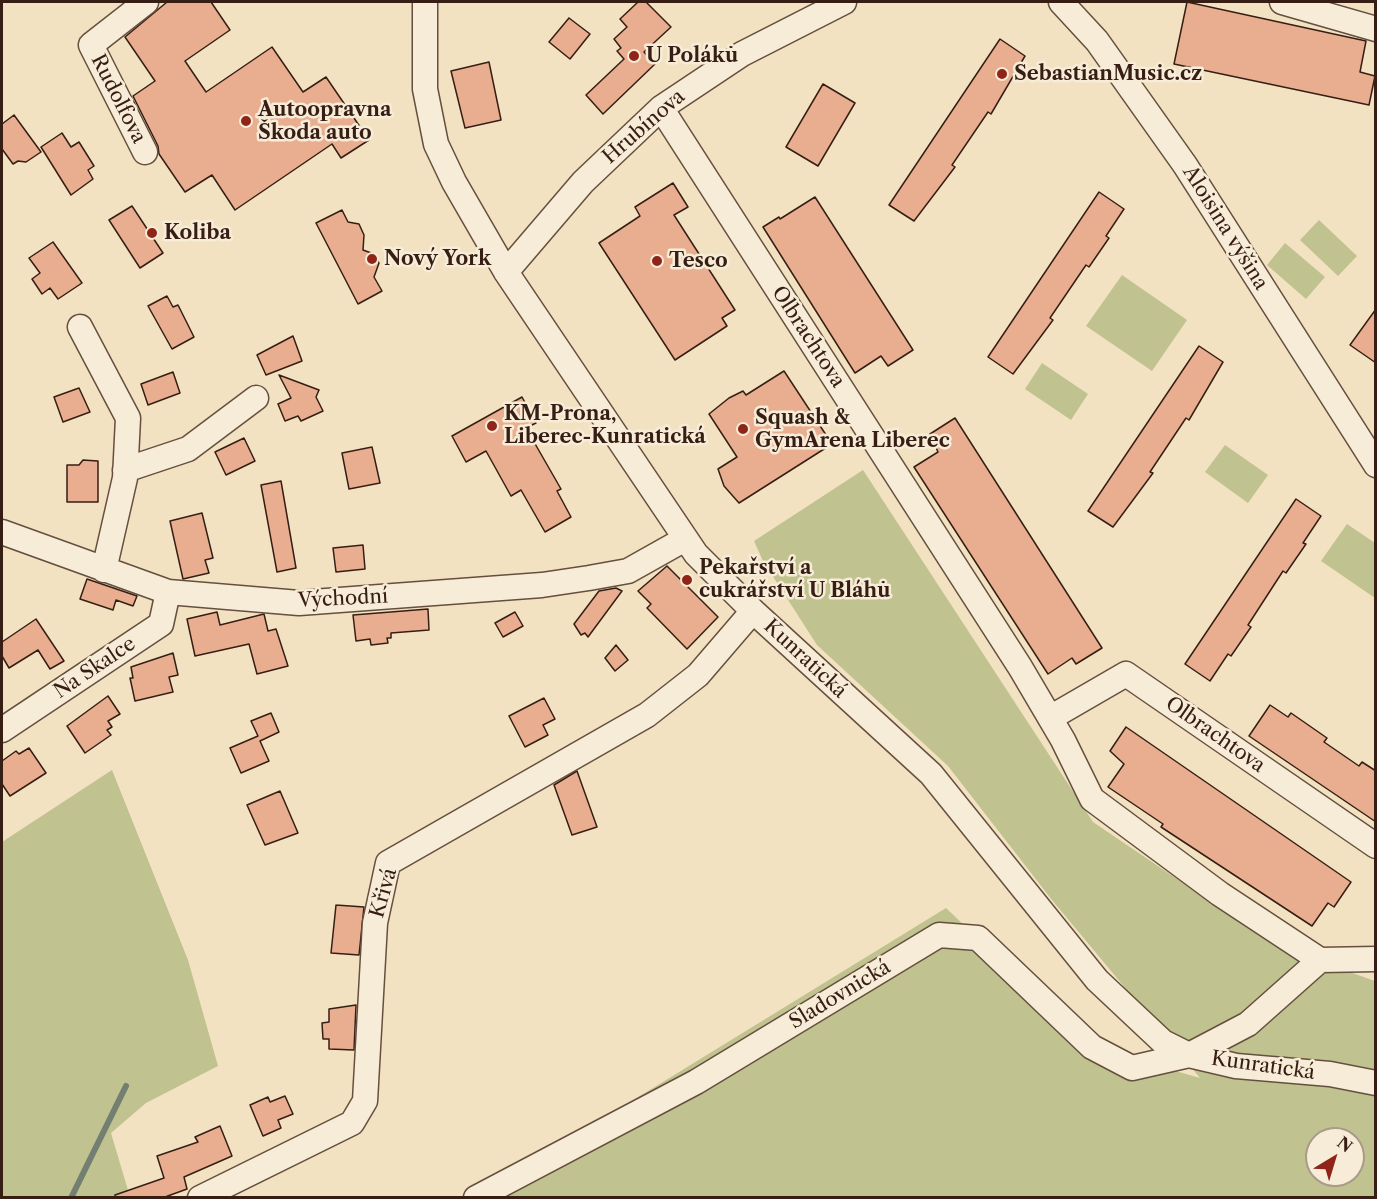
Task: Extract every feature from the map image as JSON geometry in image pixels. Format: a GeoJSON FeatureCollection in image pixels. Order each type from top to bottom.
{"type":"FeatureCollection","features":[{"type":"Feature","properties":{"kind":"street","name":"Rudolfova"},"geometry":{"type":"LineString","coordinates":[[145,152],[91,45],[146,2]]}},
{"type":"Feature","properties":{"kind":"street","name":"Kunratická"},"geometry":{"type":"LineString","coordinates":[[425,2],[425,89],[436,144],[454,182],[506,272],[696,554],[753,611],[931,774],[1106,988],[1147,1030],[1163,1042],[1189,1055],[1236,1066],[1330,1074],[1376,1083]]}},
{"type":"Feature","properties":{"kind":"street","name":"Hrubínova"},"geometry":{"type":"LineString","coordinates":[[506,272],[583,182],[661,108],[742,54],[844,2]]}},
{"type":"Feature","properties":{"kind":"street","name":"Aloisina výšina"},"geometry":{"type":"LineString","coordinates":[[1061,2],[1097,41],[1185,165],[1374,453]]}},
{"type":"Feature","properties":{"kind":"street"},"geometry":{"type":"LineString","coordinates":[[1282,2],[1376,29]]}},
{"type":"Feature","properties":{"kind":"street","name":"Olbrachtova"},"geometry":{"type":"LineString","coordinates":[[661,108],[1050,718],[1092,800],[1220,894],[1320,960]]}},
{"type":"Feature","properties":{"kind":"street"},"geometry":{"type":"LineString","coordinates":[[80,327],[128,418],[125,470],[105,570]]}},
{"type":"Feature","properties":{"kind":"street"},"geometry":{"type":"LineString","coordinates":[[125,470],[188,449],[256,398]]}},
{"type":"Feature","properties":{"kind":"street","name":"Východní"},"geometry":{"type":"LineString","coordinates":[[2,532],[168,592],[299,603],[542,585],[628,572],[685,539]]}},
{"type":"Feature","properties":{"kind":"street","name":"Na Skalce"},"geometry":{"type":"LineString","coordinates":[[2,730],[161,624],[168,592]]}},
{"type":"Feature","properties":{"kind":"street","name":"Křivá"},"geometry":{"type":"LineString","coordinates":[[200,1197],[352,1123],[365,1101],[375,923],[388,863],[647,715],[698,675],[753,611]]}},
{"type":"Feature","properties":{"kind":"street","name":"Olbrachtova"},"geometry":{"type":"LineString","coordinates":[[1050,718],[1126,674],[1376,846]]}},
{"type":"Feature","properties":{"kind":"street","name":"Sladovnická"},"geometry":{"type":"LineString","coordinates":[[476,1197],[696,1082],[939,935],[978,938],[1092,1047],[1132,1068],[1189,1055]]}},
{"type":"Feature","properties":{"kind":"street"},"geometry":{"type":"LineString","coordinates":[[1189,1055],[1248,1024],[1320,960],[1376,959]]}},
{"type":"Feature","properties":{"kind":"green space"},"geometry":{"type":"Polygon","coordinates":[[[1319,220],[1357,256],[1338,276],[1300,240],[1319,220]]]}},
{"type":"Feature","properties":{"kind":"green space"},"geometry":{"type":"Polygon","coordinates":[[[1285,243],[1325,277],[1306,299],[1267,265],[1285,243]]]}},
{"type":"Feature","properties":{"kind":"green space"},"geometry":{"type":"Polygon","coordinates":[[[1122,275],[1187,320],[1152,371],[1086,326],[1122,275]]]}},
{"type":"Feature","properties":{"kind":"green space"},"geometry":{"type":"Polygon","coordinates":[[[1042,363],[1088,394],[1071,420],[1025,389],[1042,363]]]}},
{"type":"Feature","properties":{"kind":"green space"},"geometry":{"type":"Polygon","coordinates":[[[1225,445],[1268,475],[1248,503],[1205,472],[1225,445]]]}},
{"type":"Feature","properties":{"kind":"green space"},"geometry":{"type":"Polygon","coordinates":[[[863,470],[1093,822],[1276,946],[1375,981],[1375,1197],[474,1198],[946,908],[1092,1047],[1200,1078],[1052,900],[948,766],[817,645],[763,561],[754,541],[863,470]]]}},
{"type":"Feature","properties":{"kind":"green space"},"geometry":{"type":"Polygon","coordinates":[[[1347,524],[1375,543],[1375,598],[1321,561],[1347,524]]]}},
{"type":"Feature","properties":{"kind":"green space"},"geometry":{"type":"Polygon","coordinates":[[[112,770],[188,960],[218,1066],[146,1103],[111,1133],[130,1197],[2,1198],[2,842],[112,770]]]}},
{"type":"Feature","properties":{"kind":"building","name":"Autoopravna Škoda auto"},"geometry":{"type":"Polygon","coordinates":[[[167,2],[211,2],[230,30],[185,61],[206,92],[272,47],[303,92],[326,77],[369,140],[341,158],[332,144],[235,210],[212,175],[185,192],[159,154],[158,146],[133,96],[155,81],[125,37],[167,2]]]}},
{"type":"Feature","properties":{"kind":"building","name":"U Poláků"},"geometry":{"type":"Polygon","coordinates":[[[638,2],[646,2],[671,27],[644,52],[655,64],[603,114],[586,95],[624,59],[617,51],[621,48],[614,39],[627,27],[620,19],[638,2]]]}},
{"type":"Feature","properties":{"kind":"building"},"geometry":{"type":"Polygon","coordinates":[[[1187,2],[1366,41],[1360,72],[1375,76],[1369,105],[1174,64],[1187,2]]]}},
{"type":"Feature","properties":{"kind":"building"},"geometry":{"type":"Polygon","coordinates":[[[569,18],[590,34],[570,59],[549,42],[569,18]]]}},
{"type":"Feature","properties":{"kind":"building"},"geometry":{"type":"Polygon","coordinates":[[[1000,39],[1025,56],[991,114],[988,112],[952,165],[955,167],[914,221],[889,205],[1000,39]]]}},
{"type":"Feature","properties":{"kind":"building"},"geometry":{"type":"Polygon","coordinates":[[[489,62],[501,120],[465,128],[451,71],[489,62]]]}},
{"type":"Feature","properties":{"kind":"building"},"geometry":{"type":"Polygon","coordinates":[[[823,84],[855,103],[818,166],[786,147],[823,84]]]}},
{"type":"Feature","properties":{"kind":"building"},"geometry":{"type":"Polygon","coordinates":[[[14,115],[41,152],[26,162],[18,161],[13,164],[2,149],[2,124],[14,115]]]}},
{"type":"Feature","properties":{"kind":"building"},"geometry":{"type":"Polygon","coordinates":[[[62,133],[71,147],[79,142],[94,166],[88,170],[93,179],[71,195],[41,147],[62,133]]]}},
{"type":"Feature","properties":{"kind":"building","name":"Tesco"},"geometry":{"type":"Polygon","coordinates":[[[673,183],[688,207],[674,215],[735,310],[722,318],[727,326],[675,360],[599,243],[640,216],[635,207],[673,183]]]}},
{"type":"Feature","properties":{"kind":"building"},"geometry":{"type":"Polygon","coordinates":[[[1099,192],[1124,209],[1106,236],[1109,238],[1089,267],[1086,265],[1050,318],[1053,320],[1013,374],[988,357],[1099,192]]]}},
{"type":"Feature","properties":{"kind":"building"},"geometry":{"type":"Polygon","coordinates":[[[815,197],[913,350],[888,366],[881,356],[855,373],[763,227],[815,197]]]}},
{"type":"Feature","properties":{"kind":"building"},"geometry":{"type":"Polygon","coordinates":[[[132,206],[163,253],[140,268],[109,220],[132,206]]]}},
{"type":"Feature","properties":{"kind":"building"},"geometry":{"type":"Polygon","coordinates":[[[342,210],[348,222],[359,224],[364,235],[363,250],[374,254],[379,263],[374,277],[382,291],[358,304],[316,223],[342,210]]]}},
{"type":"Feature","properties":{"kind":"building"},"geometry":{"type":"Polygon","coordinates":[[[53,242],[82,283],[58,299],[50,288],[42,294],[32,279],[40,273],[29,258],[53,242]]]}},
{"type":"Feature","properties":{"kind":"building"},"geometry":{"type":"Polygon","coordinates":[[[167,296],[173,307],[178,305],[194,337],[172,349],[148,306],[167,296]]]}},
{"type":"Feature","properties":{"kind":"building"},"geometry":{"type":"Polygon","coordinates":[[[1376,309],[1376,363],[1350,345],[1376,309]]]}},
{"type":"Feature","properties":{"kind":"building"},"geometry":{"type":"Polygon","coordinates":[[[293,336],[302,361],[266,375],[257,355],[293,336]]]}},
{"type":"Feature","properties":{"kind":"building"},"geometry":{"type":"Polygon","coordinates":[[[1199,346],[1223,362],[1189,420],[1186,418],[1150,472],[1153,473],[1113,527],[1088,511],[1199,346]]]}},
{"type":"Feature","properties":{"kind":"building","name":"Squash & GymArena Liberec"},"geometry":{"type":"Polygon","coordinates":[[[784,371],[832,444],[739,503],[724,486],[718,469],[737,457],[709,414],[729,398],[743,391],[746,395],[784,371]]]}},
{"type":"Feature","properties":{"kind":"building"},"geometry":{"type":"Polygon","coordinates":[[[173,372],[180,393],[148,405],[141,384],[173,372]]]}},
{"type":"Feature","properties":{"kind":"building"},"geometry":{"type":"Polygon","coordinates":[[[279,375],[319,390],[316,397],[323,411],[301,421],[298,416],[285,421],[278,404],[291,398],[279,375]]]}},
{"type":"Feature","properties":{"kind":"building"},"geometry":{"type":"Polygon","coordinates":[[[79,388],[90,412],[63,422],[54,397],[79,388]]]}},
{"type":"Feature","properties":{"kind":"building"},"geometry":{"type":"Polygon","coordinates":[[[522,397],[536,423],[526,428],[561,489],[557,491],[571,517],[545,532],[521,490],[511,496],[486,451],[466,462],[452,436],[522,397]]]}},
{"type":"Feature","properties":{"kind":"building"},"geometry":{"type":"Polygon","coordinates":[[[955,418],[1102,648],[1076,664],[1072,658],[1048,674],[914,467],[938,452],[930,434],[955,418]]]}},
{"type":"Feature","properties":{"kind":"building"},"geometry":{"type":"Polygon","coordinates":[[[244,438],[255,461],[226,475],[215,452],[244,438]]]}},
{"type":"Feature","properties":{"kind":"building"},"geometry":{"type":"Polygon","coordinates":[[[372,447],[380,483],[349,489],[342,453],[372,447]]]}},
{"type":"Feature","properties":{"kind":"building"},"geometry":{"type":"Polygon","coordinates":[[[83,460],[98,461],[98,502],[67,502],[67,465],[79,465],[83,460]]]}},
{"type":"Feature","properties":{"kind":"building"},"geometry":{"type":"Polygon","coordinates":[[[281,481],[296,568],[277,572],[261,485],[281,481]]]}},
{"type":"Feature","properties":{"kind":"building"},"geometry":{"type":"Polygon","coordinates":[[[1296,499],[1321,516],[1303,543],[1306,544],[1286,573],[1283,571],[1248,625],[1251,627],[1231,656],[1228,654],[1210,681],[1185,664],[1296,499]]]}},
{"type":"Feature","properties":{"kind":"building"},"geometry":{"type":"Polygon","coordinates":[[[202,513],[213,558],[205,560],[209,573],[183,579],[170,521],[202,513]]]}},
{"type":"Feature","properties":{"kind":"building"},"geometry":{"type":"Polygon","coordinates":[[[363,545],[365,569],[336,572],[333,548],[363,545]]]}},
{"type":"Feature","properties":{"kind":"building"},"geometry":{"type":"Polygon","coordinates":[[[667,566],[718,617],[687,649],[647,608],[651,604],[638,591],[667,566]]]}},
{"type":"Feature","properties":{"kind":"building"},"geometry":{"type":"Polygon","coordinates":[[[87,579],[137,596],[133,606],[116,600],[113,610],[80,599],[87,579]]]}},
{"type":"Feature","properties":{"kind":"building"},"geometry":{"type":"Polygon","coordinates":[[[616,588],[622,591],[588,637],[585,633],[581,635],[574,624],[599,591],[616,588]]]}},
{"type":"Feature","properties":{"kind":"building"},"geometry":{"type":"Polygon","coordinates":[[[428,609],[429,630],[391,633],[391,638],[387,638],[388,643],[371,645],[370,639],[356,641],[353,615],[428,609]]]}},
{"type":"Feature","properties":{"kind":"building"},"geometry":{"type":"Polygon","coordinates":[[[217,612],[220,625],[264,614],[268,631],[276,629],[288,666],[257,674],[249,644],[195,656],[187,619],[217,612]]]}},
{"type":"Feature","properties":{"kind":"building"},"geometry":{"type":"Polygon","coordinates":[[[515,612],[523,626],[503,637],[495,623],[515,612]]]}},
{"type":"Feature","properties":{"kind":"building"},"geometry":{"type":"Polygon","coordinates":[[[36,619],[64,661],[50,669],[38,650],[9,668],[2,656],[2,642],[36,619]]]}},
{"type":"Feature","properties":{"kind":"building"},"geometry":{"type":"Polygon","coordinates":[[[616,645],[628,660],[615,671],[605,658],[616,645]]]}},
{"type":"Feature","properties":{"kind":"building"},"geometry":{"type":"Polygon","coordinates":[[[173,653],[178,675],[169,677],[173,692],[135,701],[130,678],[133,678],[131,667],[173,653]]]}},
{"type":"Feature","properties":{"kind":"building"},"geometry":{"type":"Polygon","coordinates":[[[108,696],[120,714],[108,721],[112,727],[107,730],[111,735],[85,753],[67,726],[108,696]]]}},
{"type":"Feature","properties":{"kind":"building"},"geometry":{"type":"Polygon","coordinates":[[[544,698],[555,719],[543,725],[548,735],[525,747],[509,716],[544,698]]]}},
{"type":"Feature","properties":{"kind":"building"},"geometry":{"type":"Polygon","coordinates":[[[1270,705],[1288,717],[1291,713],[1327,738],[1324,742],[1359,766],[1362,762],[1376,771],[1376,822],[1249,736],[1270,705]]]}},
{"type":"Feature","properties":{"kind":"building"},"geometry":{"type":"Polygon","coordinates":[[[271,713],[279,732],[260,741],[269,761],[241,773],[230,748],[258,736],[251,721],[271,713]]]}},
{"type":"Feature","properties":{"kind":"building"},"geometry":{"type":"Polygon","coordinates":[[[1126,727],[1351,882],[1334,907],[1328,903],[1312,926],[1161,827],[1163,824],[1108,787],[1124,764],[1110,751],[1126,727]]]}},
{"type":"Feature","properties":{"kind":"building"},"geometry":{"type":"Polygon","coordinates":[[[29,748],[46,773],[10,796],[2,784],[2,761],[16,751],[19,754],[29,748]]]}},
{"type":"Feature","properties":{"kind":"building"},"geometry":{"type":"Polygon","coordinates":[[[577,771],[597,827],[572,835],[554,785],[577,771]]]}},
{"type":"Feature","properties":{"kind":"building"},"geometry":{"type":"Polygon","coordinates":[[[280,791],[298,833],[265,845],[247,805],[280,791]]]}},
{"type":"Feature","properties":{"kind":"building"},"geometry":{"type":"Polygon","coordinates":[[[336,905],[364,907],[359,955],[331,953],[336,905]]]}},
{"type":"Feature","properties":{"kind":"building"},"geometry":{"type":"Polygon","coordinates":[[[356,1005],[354,1050],[329,1049],[329,1039],[323,1039],[322,1023],[329,1022],[329,1009],[356,1005]]]}},
{"type":"Feature","properties":{"kind":"building"},"geometry":{"type":"Polygon","coordinates":[[[285,1096],[293,1114],[278,1120],[281,1128],[263,1136],[250,1105],[268,1097],[270,1102],[285,1096]]]}},
{"type":"Feature","properties":{"kind":"building"},"geometry":{"type":"Polygon","coordinates":[[[220,1126],[232,1156],[184,1177],[187,1189],[165,1197],[115,1197],[115,1195],[164,1178],[157,1156],[198,1142],[195,1137],[220,1126]]]}},
{"type":"Feature","properties":{"kind":"waterway"},"geometry":{"type":"LineString","coordinates":[[71,1198],[126,1086]]}},
{"type":"Feature","properties":{"kind":"place","name":"U Poláků"},"geometry":{"type":"Point","coordinates":[634,56]}},
{"type":"Feature","properties":{"kind":"place","name":"SebastianMusic.cz"},"geometry":{"type":"Point","coordinates":[1002,74]}},
{"type":"Feature","properties":{"kind":"place","name":"Autoopravna Škoda auto"},"geometry":{"type":"Point","coordinates":[246,121]}},
{"type":"Feature","properties":{"kind":"place","name":"Koliba"},"geometry":{"type":"Point","coordinates":[152,233]}},
{"type":"Feature","properties":{"kind":"place","name":"Nový York"},"geometry":{"type":"Point","coordinates":[372,259]}},
{"type":"Feature","properties":{"kind":"place","name":"Tesco"},"geometry":{"type":"Point","coordinates":[657,261]}},
{"type":"Feature","properties":{"kind":"place","name":"KM-Prona, Liberec-Kunratická"},"geometry":{"type":"Point","coordinates":[492,426]}},
{"type":"Feature","properties":{"kind":"place","name":"Squash & GymArena Liberec"},"geometry":{"type":"Point","coordinates":[743,429]}},
{"type":"Feature","properties":{"kind":"place","name":"Pekařství a cukrářství U Bláhů"},"geometry":{"type":"Point","coordinates":[687,580]}}]}
